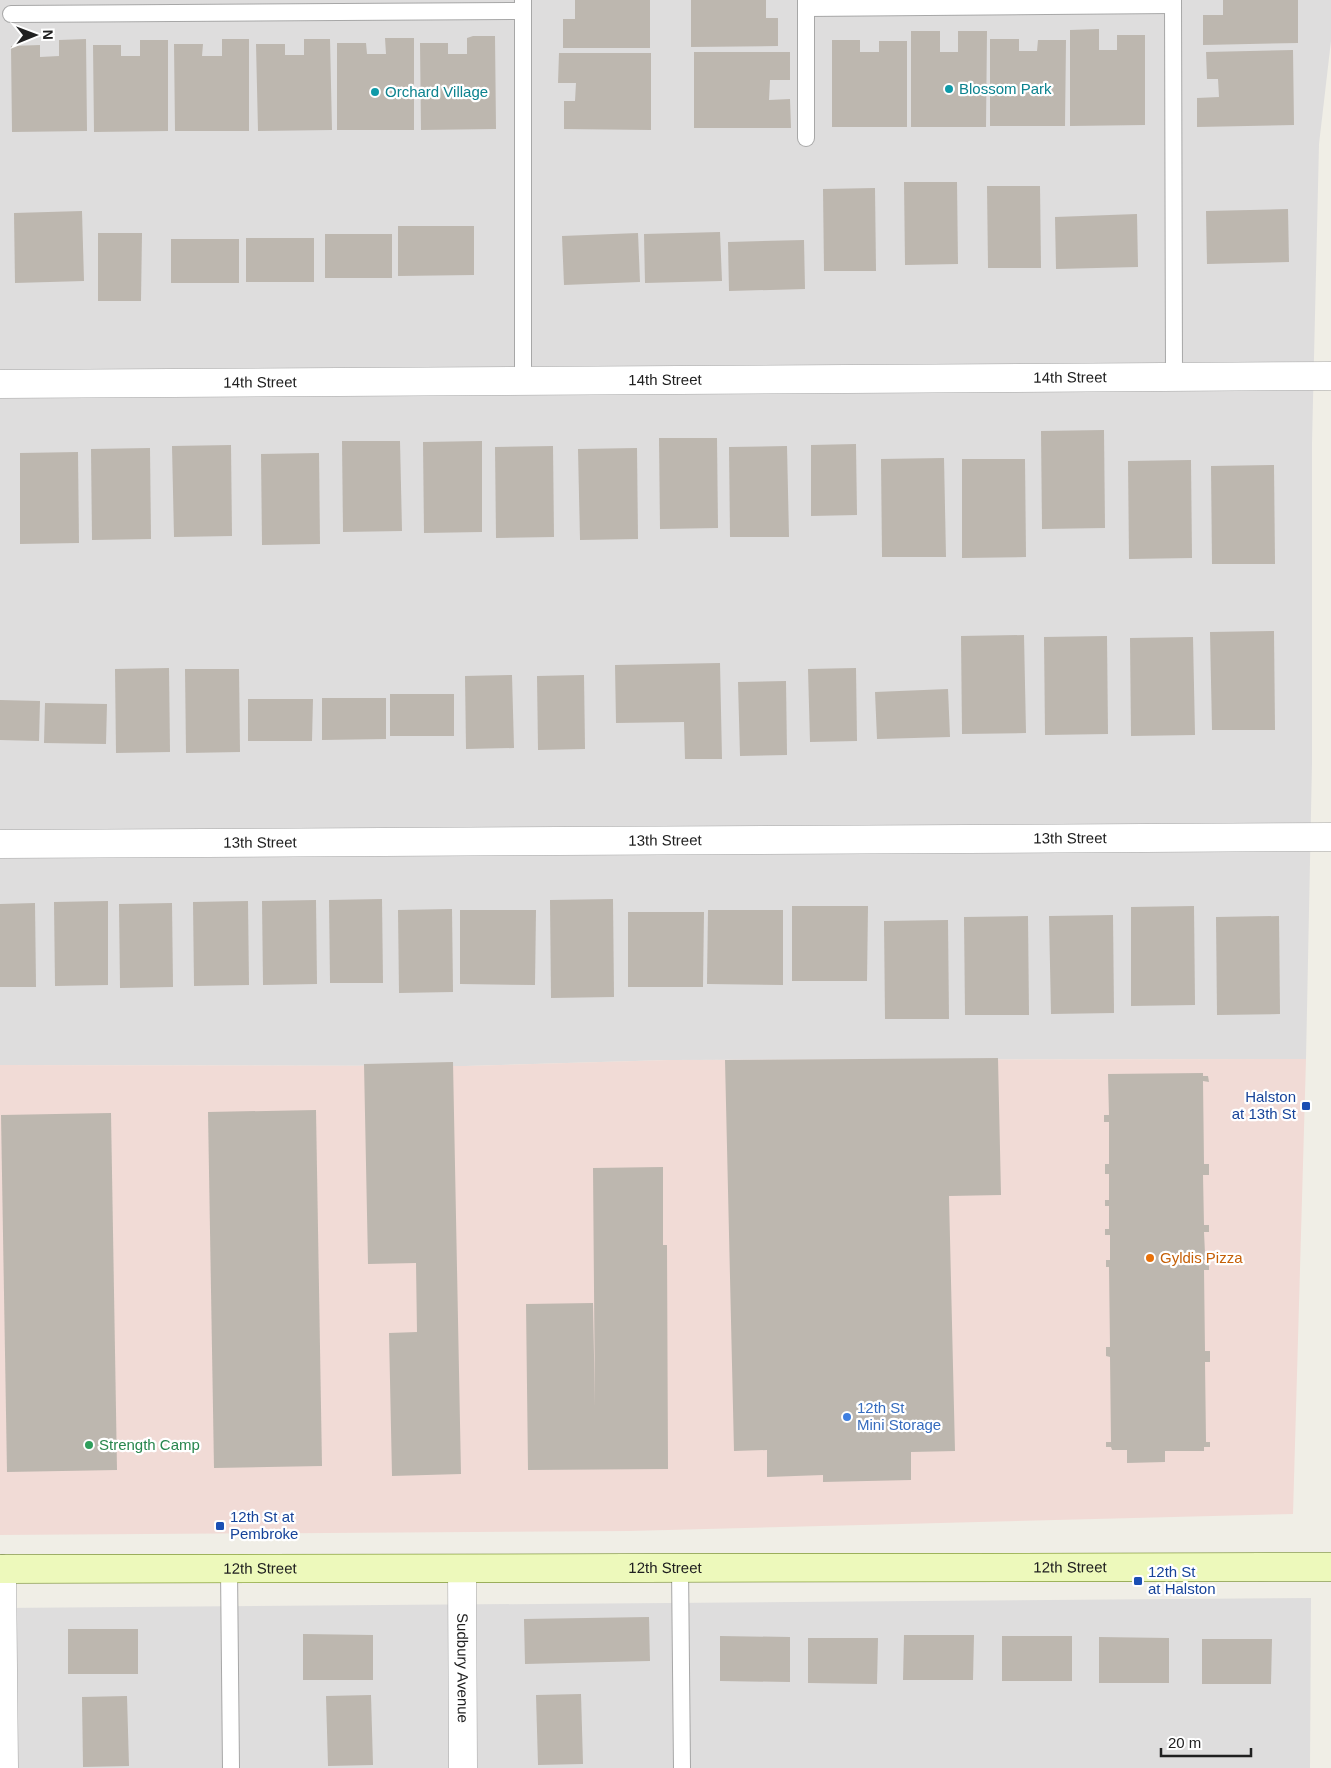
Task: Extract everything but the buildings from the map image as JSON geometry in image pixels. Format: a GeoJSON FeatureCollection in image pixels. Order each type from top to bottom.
{"type":"FeatureCollection","features":[{"type":"Feature","properties":{"kind":"street","name":"14th Street"},"geometry":{"type":"LineString","coordinates":[[0,384],[1331,376]]}},
{"type":"Feature","properties":{"kind":"street","name":"13th Street"},"geometry":{"type":"LineString","coordinates":[[0,844],[1331,837]]}},
{"type":"Feature","properties":{"kind":"street","name":"12th Street"},"geometry":{"type":"LineString","coordinates":[[1,1569],[1331,1566]]}},
{"type":"Feature","properties":{"kind":"street"},"geometry":{"type":"LineString","coordinates":[[1,1569],[4,1768]]}},
{"type":"Feature","properties":{"kind":"street","name":"Sudbury Avenue"},"geometry":{"type":"LineString","coordinates":[[462,1569],[463,1768]]}},
{"type":"Feature","properties":{"kind":"lane"},"geometry":{"type":"LineString","coordinates":[[806,138],[806,4],[1173,3],[1174,376]]}},
{"type":"Feature","properties":{"kind":"lane"},"geometry":{"type":"LineString","coordinates":[[11,14],[523,6],[523,382]]}},
{"type":"Feature","properties":{"kind":"lane"},"geometry":{"type":"LineString","coordinates":[[680,1567],[682,1768]]}},
{"type":"Feature","properties":{"kind":"lane"},"geometry":{"type":"LineString","coordinates":[[229,1569],[231,1768]]}},
{"type":"Feature","properties":{"kind":"shaded area"},"geometry":{"type":"Polygon","coordinates":[[[0,0],[1331,0],[1331,41],[1319,144],[1312,443],[1312,763],[1306,1059],[669,1060],[466,1066],[0,1065],[0,0]]]}},
{"type":"Feature","properties":{"kind":"shaded area"},"geometry":{"type":"Polygon","coordinates":[[[1306,1059],[1293,1514],[629,1531],[0,1535],[0,1065],[466,1066],[669,1060],[1306,1059]]]}},
{"type":"Feature","properties":{"kind":"shaded area"},"geometry":{"type":"Polygon","coordinates":[[[1311,1598],[1310,1768],[0,1768],[0,1608],[1311,1598]]]}},
{"type":"Feature","properties":{"kind":"place","name":"Blossom Park"},"geometry":{"type":"Point","coordinates":[949,89]}},
{"type":"Feature","properties":{"kind":"place","name":"Orchard Village"},"geometry":{"type":"Point","coordinates":[375,92]}},
{"type":"Feature","properties":{"kind":"place","name":"Halston at 13th St"},"geometry":{"type":"Point","coordinates":[1306,1106]}},
{"type":"Feature","properties":{"kind":"place","name":"Gyldis Pizza"},"geometry":{"type":"Point","coordinates":[1150,1258]}},
{"type":"Feature","properties":{"kind":"place","name":"12th St Mini Storage"},"geometry":{"type":"Point","coordinates":[847,1417]}},
{"type":"Feature","properties":{"kind":"place","name":"Strength Camp"},"geometry":{"type":"Point","coordinates":[89,1445]}},
{"type":"Feature","properties":{"kind":"place","name":"12th St at Pembroke"},"geometry":{"type":"Point","coordinates":[220,1526]}},
{"type":"Feature","properties":{"kind":"place","name":"12th St at Halston"},"geometry":{"type":"Point","coordinates":[1138,1581]}}]}
